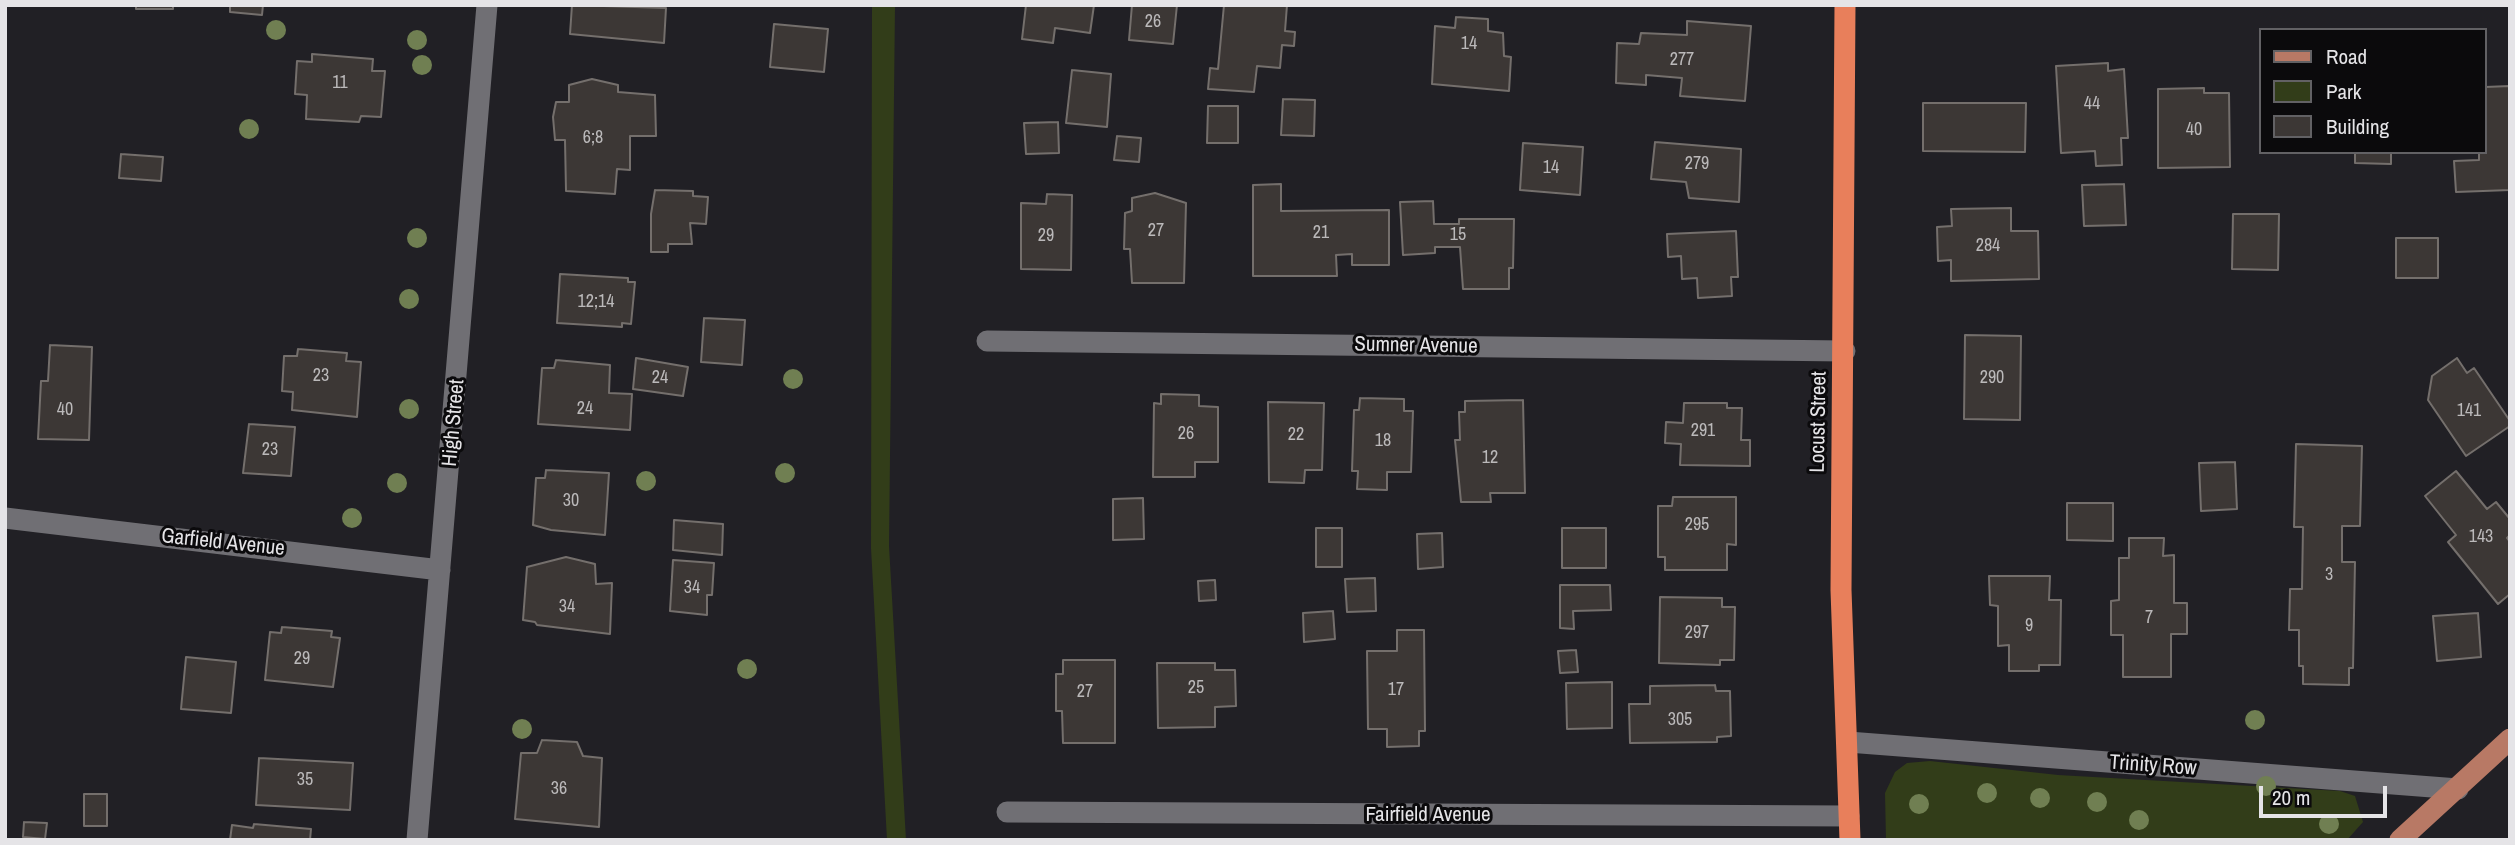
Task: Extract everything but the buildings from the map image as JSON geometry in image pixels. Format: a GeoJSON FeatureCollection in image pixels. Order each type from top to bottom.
{"type":"FeatureCollection","features":[{"type":"Feature","properties":{"kind":"highway","name":"Locust Street"},"geometry":{"type":"LineString","coordinates":[[1845,5],[1845,351],[1841,590],[1850,840]]}},
{"type":"Feature","properties":{"kind":"main road"},"geometry":{"type":"LineString","coordinates":[[2400,840],[2510,738]]}},
{"type":"Feature","properties":{"kind":"street","name":"High Street"},"geometry":{"type":"LineString","coordinates":[[417,840],[487,5]]}},
{"type":"Feature","properties":{"kind":"street","name":"Sumner Avenue"},"geometry":{"type":"LineString","coordinates":[[987,341],[1845,351]]}},
{"type":"Feature","properties":{"kind":"street","name":"Garfield Avenue"},"geometry":{"type":"LineString","coordinates":[[5,518],[440,570]]}},
{"type":"Feature","properties":{"kind":"street","name":"Trinity Row"},"geometry":{"type":"LineString","coordinates":[[1847,742],[2458,789]]}},
{"type":"Feature","properties":{"kind":"street","name":"Fairfield Avenue"},"geometry":{"type":"LineString","coordinates":[[1007,812],[1849,816]]}},
{"type":"Feature","properties":{"kind":"green space"},"geometry":{"type":"Polygon","coordinates":[[[872,5],[895,5],[889,546],[906,840],[887,840],[871,548],[872,5]]]}},
{"type":"Feature","properties":{"kind":"green space"},"geometry":{"type":"Polygon","coordinates":[[[1930,761],[2058,775],[2340,791],[2355,796],[2363,822],[2347,840],[1886,840],[1885,793],[1895,772],[1907,763],[1930,761]]]}}]}
